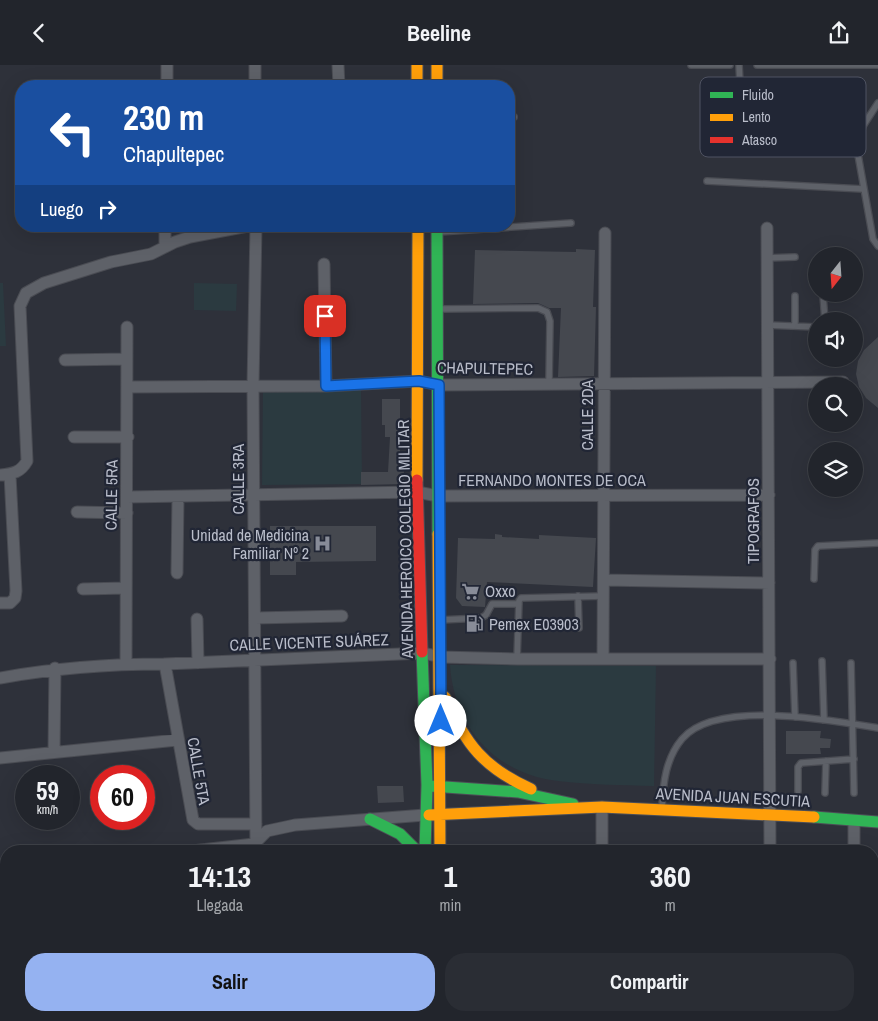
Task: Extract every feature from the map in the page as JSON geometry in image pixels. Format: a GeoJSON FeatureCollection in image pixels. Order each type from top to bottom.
{"type":"FeatureCollection","features":[{"type":"Feature","properties":{"kind":"main road"},"geometry":{"type":"LineString","coordinates":[[417,65],[417,80]]}},
{"type":"Feature","properties":{"kind":"main road"},"geometry":{"type":"LineString","coordinates":[[437,65],[437,80]]}},
{"type":"Feature","properties":{"kind":"main road","name":"AVENIDA HEROICO COLEGIO MILITAR"},"geometry":{"type":"LineString","coordinates":[[418,232],[419,381],[417,492],[424,653],[425,845]]}},
{"type":"Feature","properties":{"kind":"main road","name":"AVENIDA HEROICO COLEGIO MILITAR"},"geometry":{"type":"LineString","coordinates":[[437,232],[441,657],[440,845]]}},
{"type":"Feature","properties":{"kind":"main road"},"geometry":{"type":"LineString","coordinates":[[441,686],[452,718],[478,756],[503,776],[543,795]]}},
{"type":"Feature","properties":{"kind":"main road","name":"AVENIDA JUAN ESCUTIA"},"geometry":{"type":"LineString","coordinates":[[426,785],[441,789],[485,789],[543,795],[586,807]]}},
{"type":"Feature","properties":{"kind":"main road","name":"AVENIDA JUAN ESCUTIA"},"geometry":{"type":"LineString","coordinates":[[425,815],[602,807],[770,814],[878,822]]}},
{"type":"Feature","properties":{"kind":"main road"},"geometry":{"type":"LineString","coordinates":[[370,819],[400,834],[411,845]]}},
{"type":"Feature","properties":{"kind":"street"},"geometry":{"type":"LineString","coordinates":[[167,65],[167,80]]}},
{"type":"Feature","properties":{"kind":"street"},"geometry":{"type":"LineString","coordinates":[[255,65],[256,80]]}},
{"type":"Feature","properties":{"kind":"street"},"geometry":{"type":"LineString","coordinates":[[338,65],[339,80]]}},
{"type":"Feature","properties":{"kind":"street","name":"TIPOGRAFOS"},"geometry":{"type":"LineString","coordinates":[[767,228],[770,845]]}},
{"type":"Feature","properties":{"kind":"street"},"geometry":{"type":"LineString","coordinates":[[164,247],[165,232]]}},
{"type":"Feature","properties":{"kind":"street"},"geometry":{"type":"LineString","coordinates":[[0,603],[10,603],[16,598],[5,475],[22,469],[27,461],[20,306],[23,299],[32,289],[44,283],[111,262],[151,254],[175,242],[211,232]]}},
{"type":"Feature","properties":{"kind":"street","name":"CALLE 3RA"},"geometry":{"type":"LineString","coordinates":[[256,232],[253,385],[256,845]]}},
{"type":"Feature","properties":{"kind":"street","name":"CALLE 2DA"},"geometry":{"type":"LineString","coordinates":[[603,658],[605,233]]}},
{"type":"Feature","properties":{"kind":"street"},"geometry":{"type":"LineString","coordinates":[[324,264],[326,386]]}},
{"type":"Feature","properties":{"kind":"street","name":"CALLE 5RA"},"geometry":{"type":"LineString","coordinates":[[126,664],[127,327]]}},
{"type":"Feature","properties":{"kind":"street"},"geometry":{"type":"LineString","coordinates":[[65,360],[127,359]]}},
{"type":"Feature","properties":{"kind":"street","name":"CHAPULTEPEC"},"geometry":{"type":"LineString","coordinates":[[127,387],[326,386],[419,381],[439,385],[808,384]]}},
{"type":"Feature","properties":{"kind":"street"},"geometry":{"type":"LineString","coordinates":[[74,437],[128,437]]}},
{"type":"Feature","properties":{"kind":"street","name":"FERNANDO MONTES DE OCA"},"geometry":{"type":"LineString","coordinates":[[126,497],[254,497],[417,492],[438,496],[769,495]]}},
{"type":"Feature","properties":{"kind":"street"},"geometry":{"type":"LineString","coordinates":[[177,573],[178,497]]}},
{"type":"Feature","properties":{"kind":"street"},"geometry":{"type":"LineString","coordinates":[[77,512],[127,513]]}},
{"type":"Feature","properties":{"kind":"street"},"geometry":{"type":"LineString","coordinates":[[604,580],[769,583]]}},
{"type":"Feature","properties":{"kind":"street"},"geometry":{"type":"LineString","coordinates":[[83,589],[126,588]]}},
{"type":"Feature","properties":{"kind":"street"},"geometry":{"type":"LineString","coordinates":[[255,618],[342,616]]}},
{"type":"Feature","properties":{"kind":"street"},"geometry":{"type":"LineString","coordinates":[[196,619],[198,663]]}},
{"type":"Feature","properties":{"kind":"street","name":"CALLE VICENTE SUÁREZ"},"geometry":{"type":"LineString","coordinates":[[0,678],[55,668],[424,653],[441,657],[517,659],[770,659]]}},
{"type":"Feature","properties":{"kind":"street","name":"CALLE 5TA"},"geometry":{"type":"LineString","coordinates":[[165,664],[191,817],[195,823],[256,824]]}},
{"type":"Feature","properties":{"kind":"street"},"geometry":{"type":"LineString","coordinates":[[54,752],[55,668]]}},
{"type":"Feature","properties":{"kind":"street"},"geometry":{"type":"LineString","coordinates":[[0,759],[177,740]]}},
{"type":"Feature","properties":{"kind":"street"},"geometry":{"type":"LineString","coordinates":[[602,807],[602,845]]}},
{"type":"Feature","properties":{"kind":"street"},"geometry":{"type":"LineString","coordinates":[[257,845],[262,835],[275,829],[318,821],[425,815]]}},
{"type":"Feature","properties":{"kind":"street"},"geometry":{"type":"LineString","coordinates":[[854,821],[854,845]]}},
{"type":"Feature","properties":{"kind":"lane"},"geometry":{"type":"LineString","coordinates":[[691,65],[730,65]]}},
{"type":"Feature","properties":{"kind":"lane"},"geometry":{"type":"LineString","coordinates":[[757,65],[878,65]]}},
{"type":"Feature","properties":{"kind":"lane"},"geometry":{"type":"LineString","coordinates":[[866,121],[878,103]]}},
{"type":"Feature","properties":{"kind":"lane"},"geometry":{"type":"LineString","coordinates":[[860,157],[863,189],[873,239],[878,246]]}},
{"type":"Feature","properties":{"kind":"lane"},"geometry":{"type":"LineString","coordinates":[[707,181],[863,189]]}},
{"type":"Feature","properties":{"kind":"lane"},"geometry":{"type":"LineString","coordinates":[[515,226],[571,223]]}},
{"type":"Feature","properties":{"kind":"lane"},"geometry":{"type":"LineString","coordinates":[[767,258],[795,257]]}},
{"type":"Feature","properties":{"kind":"lane"},"geometry":{"type":"LineString","coordinates":[[795,296],[796,326]]}},
{"type":"Feature","properties":{"kind":"lane"},"geometry":{"type":"LineString","coordinates":[[438,309],[538,308],[548,311],[550,321],[549,385]]}},
{"type":"Feature","properties":{"kind":"lane"},"geometry":{"type":"LineString","coordinates":[[767,325],[808,327]]}},
{"type":"Feature","properties":{"kind":"lane"},"geometry":{"type":"LineString","coordinates":[[814,579],[815,550],[818,546],[878,543]]}},
{"type":"Feature","properties":{"kind":"lane"},"geometry":{"type":"LineString","coordinates":[[578,596],[579,629]]}},
{"type":"Feature","properties":{"kind":"lane"},"geometry":{"type":"LineString","coordinates":[[517,659],[519,604],[521,598],[604,596]]}},
{"type":"Feature","properties":{"kind":"lane"},"geometry":{"type":"LineString","coordinates":[[440,620],[481,618],[486,615],[492,605],[519,604]]}},
{"type":"Feature","properties":{"kind":"lane"},"geometry":{"type":"LineString","coordinates":[[822,661],[824,720]]}},
{"type":"Feature","properties":{"kind":"lane"},"geometry":{"type":"LineString","coordinates":[[793,663],[795,717]]}},
{"type":"Feature","properties":{"kind":"lane"},"geometry":{"type":"LineString","coordinates":[[851,663],[854,793]]}},
{"type":"Feature","properties":{"kind":"lane"},"geometry":{"type":"LineString","coordinates":[[662,809],[664,777],[673,753],[682,739],[692,729],[712,720],[770,715],[878,728]]}},
{"type":"Feature","properties":{"kind":"lane"},"geometry":{"type":"LineString","coordinates":[[798,791],[798,767],[801,763],[854,759]]}},
{"type":"Feature","properties":{"kind":"lane"},"geometry":{"type":"LineString","coordinates":[[825,793],[826,761]]}},
{"type":"Feature","properties":{"kind":"shaded area"},"geometry":{"type":"Polygon","coordinates":[[[0,283],[3,283],[6,346],[0,346],[0,283]]]}},
{"type":"Feature","properties":{"kind":"shaded area"},"geometry":{"type":"Polygon","coordinates":[[[194,283],[237,284],[236,311],[194,310],[194,283]]]}},
{"type":"Feature","properties":{"kind":"shaded area"},"geometry":{"type":"Polygon","coordinates":[[[263,387],[361,389],[362,484],[262,485],[263,387]]]}},
{"type":"Feature","properties":{"kind":"shaded area"},"geometry":{"type":"Polygon","coordinates":[[[450,665],[656,666],[654,786],[558,781],[535,777],[515,769],[497,758],[482,744],[469,727],[453,687],[450,665]]]}},
{"type":"Feature","properties":{"kind":"building"},"geometry":{"type":"Polygon","coordinates":[[[576,249],[595,250],[593,307],[596,307],[594,376],[558,377],[561,308],[549,308],[538,303],[473,304],[475,250],[576,252],[576,249]]]}},
{"type":"Feature","properties":{"kind":"building"},"geometry":{"type":"Polygon","coordinates":[[[878,337],[878,408],[863,393],[863,377],[857,377],[857,367],[863,367],[864,350],[878,337]]]}},
{"type":"Feature","properties":{"kind":"building"},"geometry":{"type":"Polygon","coordinates":[[[382,399],[400,399],[400,462],[404,462],[404,484],[361,485],[361,472],[388,472],[390,437],[385,437],[385,425],[382,425],[382,399]]]}},
{"type":"Feature","properties":{"kind":"building","name":"Unidad de Medicina Familiar Nº 2"},"geometry":{"type":"Polygon","coordinates":[[[270,526],[376,526],[376,561],[296,562],[296,575],[270,575],[270,526]]]}},
{"type":"Feature","properties":{"kind":"building"},"geometry":{"type":"Polygon","coordinates":[[[495,534],[502,535],[502,537],[539,539],[539,535],[596,538],[593,587],[487,582],[485,607],[462,606],[456,598],[458,538],[495,539],[495,534]]]}},
{"type":"Feature","properties":{"kind":"building"},"geometry":{"type":"Polygon","coordinates":[[[786,731],[821,731],[820,738],[831,739],[830,748],[820,748],[821,754],[786,754],[786,731]]]}},
{"type":"Feature","properties":{"kind":"building"},"geometry":{"type":"Polygon","coordinates":[[[377,786],[403,786],[404,802],[378,803],[377,786]]]}},
{"type":"Feature","properties":{"kind":"traffic: fast"},"geometry":{"type":"LineString","coordinates":[[437,232],[438,534]]}},
{"type":"Feature","properties":{"kind":"traffic: fast"},"geometry":{"type":"LineString","coordinates":[[422,652],[427,785],[425,845]]}},
{"type":"Feature","properties":{"kind":"traffic: fast"},"geometry":{"type":"LineString","coordinates":[[431,786],[518,792],[573,804]]}},
{"type":"Feature","properties":{"kind":"traffic: fast"},"geometry":{"type":"LineString","coordinates":[[814,817],[878,822]]}},
{"type":"Feature","properties":{"kind":"traffic: fast"},"geometry":{"type":"LineString","coordinates":[[370,819],[400,834],[411,845]]}},
{"type":"Feature","properties":{"kind":"traffic: slow"},"geometry":{"type":"LineString","coordinates":[[417,65],[417,80]]}},
{"type":"Feature","properties":{"kind":"traffic: slow"},"geometry":{"type":"LineString","coordinates":[[437,65],[437,80]]}},
{"type":"Feature","properties":{"kind":"traffic: slow"},"geometry":{"type":"LineString","coordinates":[[417,480],[418,232]]}},
{"type":"Feature","properties":{"kind":"traffic: slow"},"geometry":{"type":"LineString","coordinates":[[438,534],[440,845]]}},
{"type":"Feature","properties":{"kind":"traffic: slow"},"geometry":{"type":"LineString","coordinates":[[445,697],[460,728],[478,753],[501,772],[531,789]]}},
{"type":"Feature","properties":{"kind":"traffic: slow"},"geometry":{"type":"LineString","coordinates":[[429,815],[602,807],[814,817]]}},
{"type":"Feature","properties":{"kind":"traffic: jam"},"geometry":{"type":"LineString","coordinates":[[417,480],[422,652]]}},
{"type":"Feature","properties":{"kind":"place","name":"Unidad de Medicina Familiar Nº 2"},"geometry":{"type":"Point","coordinates":[323,544]}},
{"type":"Feature","properties":{"kind":"place","name":"Oxxo"},"geometry":{"type":"Point","coordinates":[471,591]}},
{"type":"Feature","properties":{"kind":"place","name":"Pemex E03903"},"geometry":{"type":"Point","coordinates":[475,624]}},
{"type":"Feature","properties":{"kind":"route"},"geometry":{"type":"LineString","coordinates":[[325,316],[326,386],[419,381],[439,385],[438,496],[441,721]]}}]}
